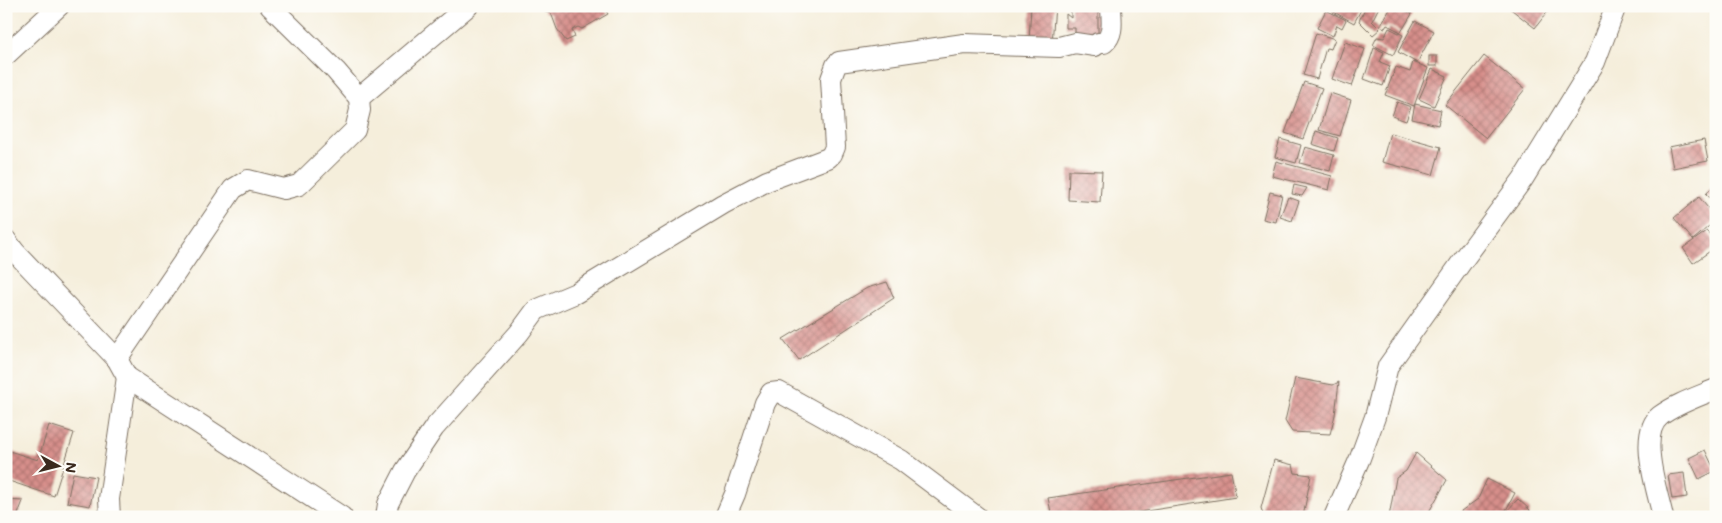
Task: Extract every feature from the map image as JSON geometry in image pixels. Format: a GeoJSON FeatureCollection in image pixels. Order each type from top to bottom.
{"type":"FeatureCollection","features":[{"type":"Feature","properties":{"kind":"street"},"geometry":{"type":"LineString","coordinates":[[6,55],[59,6]]}},
{"type":"Feature","properties":{"kind":"street"},"geometry":{"type":"LineString","coordinates":[[110,517],[109,499],[122,368],[233,189],[248,180],[284,188],[299,185],[355,130],[360,110],[358,98],[336,71],[270,6]]}},
{"type":"Feature","properties":{"kind":"street"},"geometry":{"type":"LineString","coordinates":[[358,98],[468,6]]}},
{"type":"Feature","properties":{"kind":"street"},"geometry":{"type":"LineString","coordinates":[[386,517],[388,504],[405,471],[434,428],[519,333],[536,310],[582,290],[732,200],[768,181],[828,158],[832,154],[835,147],[831,79],[839,62],[964,44],[1059,47],[1075,43],[1095,46],[1098,42],[1104,43],[1109,39],[1112,32],[1111,6]]}},
{"type":"Feature","properties":{"kind":"street"},"geometry":{"type":"LineString","coordinates":[[1334,517],[1372,425],[1388,366],[1523,179],[1595,62],[1616,6]]}},
{"type":"Feature","properties":{"kind":"street"},"geometry":{"type":"LineString","coordinates":[[6,240],[122,368],[342,517]]}},
{"type":"Feature","properties":{"kind":"street"},"geometry":{"type":"LineString","coordinates":[[1663,517],[1649,453],[1650,430],[1658,417],[1674,407],[1716,389]]}},
{"type":"Feature","properties":{"kind":"street"},"geometry":{"type":"LineString","coordinates":[[725,517],[735,494],[764,403],[771,393],[779,392],[901,460],[977,517]]}},
{"type":"Feature","properties":{"kind":"building"},"geometry":{"type":"Polygon","coordinates":[[[543,6],[603,6],[608,14],[582,29],[578,27],[572,30],[575,37],[566,41],[557,29],[551,13],[545,12],[543,6]]]}},
{"type":"Feature","properties":{"kind":"building"},"geometry":{"type":"Polygon","coordinates":[[[1031,6],[1055,6],[1052,43],[1029,41],[1031,6]]]}},
{"type":"Feature","properties":{"kind":"building"},"geometry":{"type":"Polygon","coordinates":[[[1071,6],[1098,6],[1098,41],[1075,42],[1075,28],[1066,28],[1066,14],[1071,18],[1071,6]]]}},
{"type":"Feature","properties":{"kind":"building"},"geometry":{"type":"Polygon","coordinates":[[[1335,6],[1363,6],[1354,23],[1332,11],[1335,6]]]}},
{"type":"Feature","properties":{"kind":"building"},"geometry":{"type":"Polygon","coordinates":[[[1366,6],[1379,7],[1372,21],[1380,29],[1373,35],[1359,21],[1366,6]]]}},
{"type":"Feature","properties":{"kind":"building"},"geometry":{"type":"Polygon","coordinates":[[[1392,6],[1398,6],[1412,14],[1401,32],[1387,25],[1385,28],[1380,26],[1392,6]]]}},
{"type":"Feature","properties":{"kind":"building"},"geometry":{"type":"Polygon","coordinates":[[[1507,6],[1552,6],[1535,28],[1507,6]]]}},
{"type":"Feature","properties":{"kind":"building"},"geometry":{"type":"Polygon","coordinates":[[[1326,10],[1346,20],[1342,28],[1337,25],[1333,36],[1317,28],[1326,10]]]}},
{"type":"Feature","properties":{"kind":"building"},"geometry":{"type":"Polygon","coordinates":[[[1415,21],[1434,31],[1417,63],[1398,52],[1415,21]]]}},
{"type":"Feature","properties":{"kind":"building"},"geometry":{"type":"Polygon","coordinates":[[[1389,28],[1403,35],[1393,55],[1373,45],[1377,37],[1384,38],[1389,28]]]}},
{"type":"Feature","properties":{"kind":"building"},"geometry":{"type":"Polygon","coordinates":[[[1316,33],[1335,39],[1331,49],[1326,48],[1317,79],[1303,75],[1316,33]]]}},
{"type":"Feature","properties":{"kind":"building"},"geometry":{"type":"Polygon","coordinates":[[[1345,42],[1365,49],[1352,86],[1332,79],[1345,42]]]}},
{"type":"Feature","properties":{"kind":"building"},"geometry":{"type":"Polygon","coordinates":[[[1374,48],[1384,52],[1380,62],[1390,66],[1383,86],[1364,79],[1374,48]]]}},
{"type":"Feature","properties":{"kind":"building"},"geometry":{"type":"Polygon","coordinates":[[[1429,56],[1437,56],[1437,66],[1429,66],[1429,56]]]}},
{"type":"Feature","properties":{"kind":"building"},"geometry":{"type":"Polygon","coordinates":[[[1484,56],[1525,89],[1486,138],[1445,105],[1484,56]]]}},
{"type":"Feature","properties":{"kind":"building"},"geometry":{"type":"Polygon","coordinates":[[[1413,62],[1428,68],[1414,106],[1385,95],[1396,67],[1410,72],[1413,62]]]}},
{"type":"Feature","properties":{"kind":"building"},"geometry":{"type":"Polygon","coordinates":[[[1432,69],[1447,76],[1434,106],[1419,99],[1432,69]]]}},
{"type":"Feature","properties":{"kind":"building"},"geometry":{"type":"Polygon","coordinates":[[[1304,82],[1322,88],[1303,139],[1285,133],[1304,82]]]}},
{"type":"Feature","properties":{"kind":"building"},"geometry":{"type":"Polygon","coordinates":[[[1330,93],[1351,100],[1340,136],[1319,130],[1330,93]]]}},
{"type":"Feature","properties":{"kind":"building"},"geometry":{"type":"Polygon","coordinates":[[[1397,102],[1411,107],[1406,121],[1392,116],[1397,102]]]}},
{"type":"Feature","properties":{"kind":"building"},"geometry":{"type":"Polygon","coordinates":[[[1415,104],[1441,110],[1438,125],[1412,119],[1415,104]]]}},
{"type":"Feature","properties":{"kind":"building"},"geometry":{"type":"Polygon","coordinates":[[[1316,131],[1338,138],[1334,151],[1312,144],[1316,131]]]}},
{"type":"Feature","properties":{"kind":"building"},"geometry":{"type":"Polygon","coordinates":[[[1390,133],[1441,147],[1433,175],[1382,162],[1390,133]]]}},
{"type":"Feature","properties":{"kind":"building"},"geometry":{"type":"Polygon","coordinates":[[[1280,139],[1301,145],[1296,163],[1275,157],[1280,139]]]}},
{"type":"Feature","properties":{"kind":"building"},"geometry":{"type":"Polygon","coordinates":[[[1704,140],[1708,161],[1673,168],[1669,147],[1704,140]]]}},
{"type":"Feature","properties":{"kind":"building"},"geometry":{"type":"Polygon","coordinates":[[[1305,147],[1334,155],[1330,171],[1300,163],[1305,147]]]}},
{"type":"Feature","properties":{"kind":"building"},"geometry":{"type":"Polygon","coordinates":[[[1276,161],[1332,176],[1329,190],[1272,176],[1276,161]]]}},
{"type":"Feature","properties":{"kind":"building"},"geometry":{"type":"Polygon","coordinates":[[[1069,170],[1102,171],[1100,202],[1068,200],[1069,170]]]}},
{"type":"Feature","properties":{"kind":"building"},"geometry":{"type":"Polygon","coordinates":[[[1716,183],[1716,203],[1706,194],[1716,183]]]}},
{"type":"Feature","properties":{"kind":"building"},"geometry":{"type":"Polygon","coordinates":[[[1294,185],[1307,188],[1302,196],[1292,194],[1294,185]]]}},
{"type":"Feature","properties":{"kind":"building"},"geometry":{"type":"Polygon","coordinates":[[[1270,192],[1282,195],[1276,222],[1263,219],[1270,192]]]}},
{"type":"Feature","properties":{"kind":"building"},"geometry":{"type":"Polygon","coordinates":[[[1288,197],[1299,201],[1292,221],[1280,217],[1288,197]]]}},
{"type":"Feature","properties":{"kind":"building"},"geometry":{"type":"Polygon","coordinates":[[[1699,197],[1716,220],[1693,240],[1674,218],[1699,197]]]}},
{"type":"Feature","properties":{"kind":"building"},"geometry":{"type":"Polygon","coordinates":[[[1707,231],[1716,243],[1716,247],[1693,263],[1683,248],[1707,231]]]}},
{"type":"Feature","properties":{"kind":"building"},"geometry":{"type":"Polygon","coordinates":[[[887,282],[894,298],[799,360],[783,339],[867,288],[887,282]]]}},
{"type":"Feature","properties":{"kind":"building"},"geometry":{"type":"Polygon","coordinates":[[[1295,378],[1333,385],[1339,382],[1335,415],[1330,434],[1292,432],[1285,421],[1295,378]]]}},
{"type":"Feature","properties":{"kind":"building"},"geometry":{"type":"Polygon","coordinates":[[[49,425],[74,433],[54,496],[6,480],[6,450],[38,460],[49,425]]]}},
{"type":"Feature","properties":{"kind":"building"},"geometry":{"type":"Polygon","coordinates":[[[1705,450],[1715,471],[1699,479],[1689,458],[1705,450]]]}},
{"type":"Feature","properties":{"kind":"building"},"geometry":{"type":"Polygon","coordinates":[[[1416,453],[1447,480],[1426,517],[1389,517],[1396,478],[1406,471],[1416,453]]]}},
{"type":"Feature","properties":{"kind":"building"},"geometry":{"type":"Polygon","coordinates":[[[1274,460],[1293,465],[1295,473],[1311,475],[1303,517],[1264,517],[1261,508],[1274,460]]]}},
{"type":"Feature","properties":{"kind":"building"},"geometry":{"type":"Polygon","coordinates":[[[1231,472],[1236,497],[1108,517],[1052,517],[1048,498],[1231,472]]]}},
{"type":"Feature","properties":{"kind":"building"},"geometry":{"type":"Polygon","coordinates":[[[73,473],[96,477],[90,506],[67,502],[73,473]]]}},
{"type":"Feature","properties":{"kind":"building"},"geometry":{"type":"Polygon","coordinates":[[[1684,473],[1687,497],[1672,499],[1668,475],[1684,473]]]}},
{"type":"Feature","properties":{"kind":"building"},"geometry":{"type":"Polygon","coordinates":[[[1487,479],[1515,493],[1504,514],[1518,499],[1530,510],[1528,517],[1464,517],[1461,511],[1478,499],[1487,479]]]}},
{"type":"Feature","properties":{"kind":"building"},"geometry":{"type":"Polygon","coordinates":[[[6,500],[23,501],[17,517],[6,517],[6,500]]]}}]}
